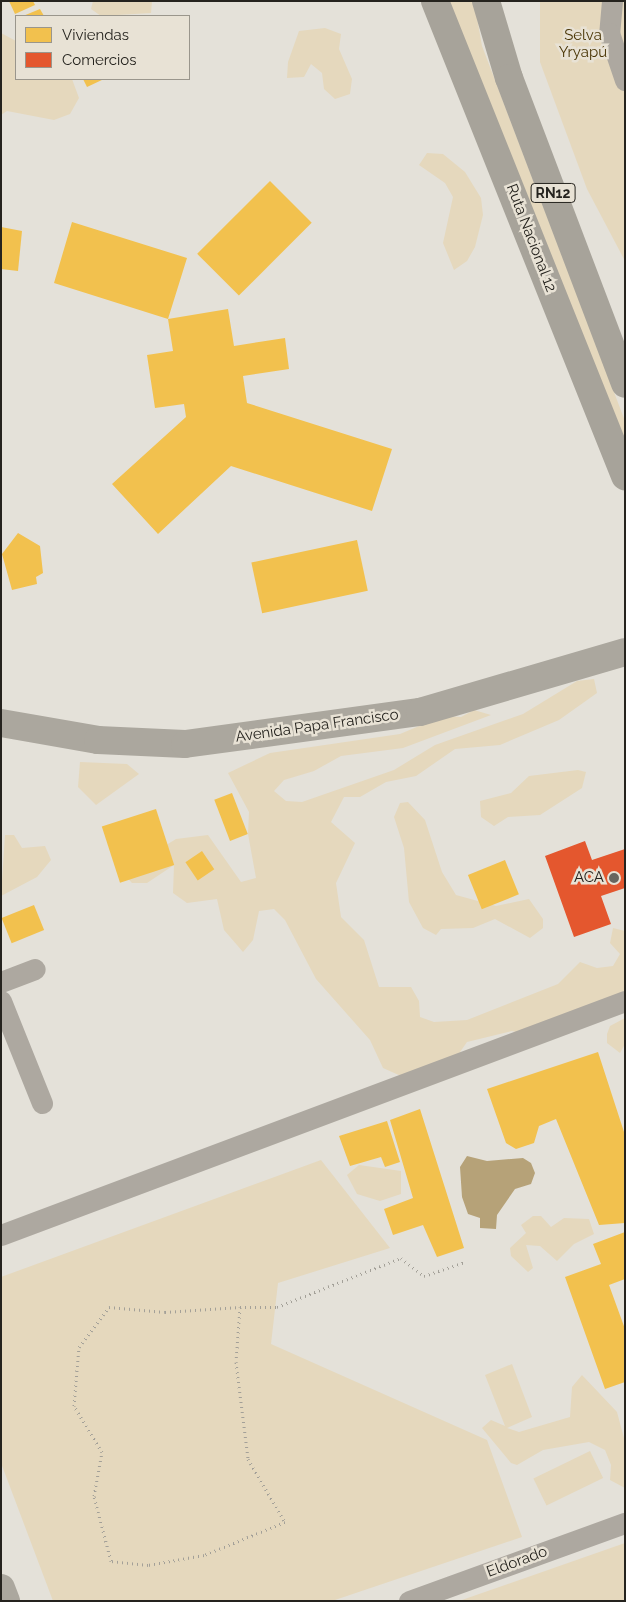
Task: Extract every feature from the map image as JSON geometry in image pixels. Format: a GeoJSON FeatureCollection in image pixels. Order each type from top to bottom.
{"type":"FeatureCollection","features":[{"type":"Feature","properties":{"kind":"highway","name":"Ruta Nacional 12"},"geometry":{"type":"LineString","coordinates":[[436,1],[625,476]]}},
{"type":"Feature","properties":{"kind":"highway","name":"RN12"},"geometry":{"type":"LineString","coordinates":[[486,1],[509,78],[625,384]]}},
{"type":"Feature","properties":{"kind":"main road","name":"Avenida Papa Francisco"},"geometry":{"type":"LineString","coordinates":[[1,723],[98,740],[185,744],[420,712],[625,652]]}},
{"type":"Feature","properties":{"kind":"main road"},"geometry":{"type":"LineString","coordinates":[[1,1588],[6,1601]]}},
{"type":"Feature","properties":{"kind":"street"},"geometry":{"type":"LineString","coordinates":[[612,1],[609,33],[625,80]]}},
{"type":"Feature","properties":{"kind":"street"},"geometry":{"type":"LineString","coordinates":[[1,982],[35,970]]}},
{"type":"Feature","properties":{"kind":"street"},"geometry":{"type":"LineString","coordinates":[[1,1001],[42,1103]]}},
{"type":"Feature","properties":{"kind":"street"},"geometry":{"type":"LineString","coordinates":[[1,1236],[625,1001]]}},
{"type":"Feature","properties":{"kind":"street","name":"Eldorado"},"geometry":{"type":"LineString","coordinates":[[409,1601],[625,1523]]}},
{"type":"Feature","properties":{"kind":"path"},"geometry":{"type":"LineString","coordinates":[[240,1307],[236,1362],[248,1459],[285,1522],[204,1555],[148,1565],[110,1561],[94,1496],[102,1452],[74,1406],[79,1347],[109,1307],[165,1312],[240,1307],[276,1307],[401,1258],[424,1276],[465,1262]]}},
{"type":"Feature","properties":{"kind":"green space"},"geometry":{"type":"Polygon","coordinates":[[[93,1],[152,1],[151,13],[100,15],[91,9],[93,1]]]}},
{"type":"Feature","properties":{"kind":"green space"},"geometry":{"type":"Polygon","coordinates":[[[447,1],[474,1],[482,46],[625,421],[625,453],[447,1]]]}},
{"type":"Feature","properties":{"kind":"green space","name":"Selva Yryapú"},"geometry":{"type":"Polygon","coordinates":[[[540,1],[625,1],[625,261],[587,189],[540,62],[540,1]]]}},
{"type":"Feature","properties":{"kind":"green space"},"geometry":{"type":"Polygon","coordinates":[[[325,28],[341,34],[339,49],[352,79],[350,94],[335,99],[324,89],[322,73],[311,64],[304,77],[287,78],[288,62],[299,31],[325,28]]]}},
{"type":"Feature","properties":{"kind":"green space"},"geometry":{"type":"Polygon","coordinates":[[[1,33],[15,40],[15,80],[72,80],[79,98],[70,114],[54,120],[7,111],[1,115],[1,33]]]}},
{"type":"Feature","properties":{"kind":"green space"},"geometry":{"type":"Polygon","coordinates":[[[427,153],[443,154],[465,172],[481,198],[483,215],[475,247],[467,261],[454,270],[443,243],[453,197],[445,183],[419,165],[427,153]]]}},
{"type":"Feature","properties":{"kind":"green space"},"geometry":{"type":"Polygon","coordinates":[[[594,679],[597,693],[559,720],[500,745],[455,749],[416,776],[386,782],[360,797],[344,797],[331,822],[355,843],[336,883],[341,917],[364,940],[379,987],[411,987],[419,1001],[420,1017],[434,1022],[467,1020],[558,984],[580,962],[597,968],[613,966],[620,954],[610,943],[613,928],[625,931],[625,996],[527,1035],[512,1031],[467,1042],[458,1055],[410,1080],[383,1068],[370,1040],[316,979],[285,920],[274,909],[259,911],[253,940],[243,952],[224,930],[217,899],[187,903],[173,893],[174,865],[147,883],[132,883],[122,872],[176,839],[208,835],[241,882],[256,878],[248,834],[249,812],[228,773],[270,753],[400,734],[443,716],[461,717],[474,710],[491,715],[403,748],[341,756],[314,771],[284,780],[274,791],[286,801],[302,802],[394,770],[435,745],[523,714],[577,681],[594,679]]]}},
{"type":"Feature","properties":{"kind":"green space"},"geometry":{"type":"Polygon","coordinates":[[[80,762],[127,764],[139,774],[96,805],[78,787],[80,762]]]}},
{"type":"Feature","properties":{"kind":"green space"},"geometry":{"type":"Polygon","coordinates":[[[578,770],[586,772],[582,788],[540,815],[508,817],[494,826],[481,817],[480,801],[511,793],[529,776],[578,770]]]}},
{"type":"Feature","properties":{"kind":"green space"},"geometry":{"type":"Polygon","coordinates":[[[408,802],[425,820],[442,872],[456,895],[496,906],[529,899],[543,919],[543,928],[530,938],[495,919],[473,928],[441,929],[436,935],[423,928],[409,902],[404,848],[394,817],[400,803],[408,802]]]}},
{"type":"Feature","properties":{"kind":"green space"},"geometry":{"type":"Polygon","coordinates":[[[5,835],[14,835],[22,848],[45,846],[51,860],[37,877],[1,896],[5,835]]]}},
{"type":"Feature","properties":{"kind":"green space"},"geometry":{"type":"Polygon","coordinates":[[[625,1018],[625,1044],[620,1053],[607,1043],[607,1034],[610,1026],[625,1018]]]}},
{"type":"Feature","properties":{"kind":"green space"},"geometry":{"type":"Polygon","coordinates":[[[321,1160],[390,1248],[278,1283],[271,1344],[487,1440],[522,1537],[332,1601],[53,1601],[1,1463],[1,1277],[321,1160]]]}},
{"type":"Feature","properties":{"kind":"green space"},"geometry":{"type":"Polygon","coordinates":[[[359,1165],[401,1171],[401,1194],[380,1201],[357,1194],[347,1175],[359,1165]]]}},
{"type":"Feature","properties":{"kind":"green space"},"geometry":{"type":"Polygon","coordinates":[[[533,1216],[541,1216],[551,1227],[564,1218],[589,1219],[594,1234],[574,1244],[557,1261],[540,1246],[526,1245],[533,1268],[528,1272],[511,1256],[510,1248],[526,1233],[521,1225],[533,1216]]]}},
{"type":"Feature","properties":{"kind":"green space"},"geometry":{"type":"Polygon","coordinates":[[[512,1364],[532,1417],[507,1428],[519,1432],[570,1417],[572,1387],[582,1375],[617,1412],[625,1442],[625,1488],[610,1480],[611,1465],[605,1450],[589,1442],[543,1450],[517,1465],[511,1463],[482,1428],[491,1420],[505,1426],[485,1375],[512,1364]]]}},
{"type":"Feature","properties":{"kind":"green space"},"geometry":{"type":"Polygon","coordinates":[[[590,1451],[603,1478],[547,1506],[533,1479],[590,1451]]]}},
{"type":"Feature","properties":{"kind":"green space"},"geometry":{"type":"Polygon","coordinates":[[[625,1543],[625,1601],[459,1601],[625,1543]]]}},
{"type":"Feature","properties":{"kind":"shaded area"},"geometry":{"type":"Polygon","coordinates":[[[467,1156],[487,1161],[523,1158],[531,1163],[535,1173],[531,1184],[515,1189],[497,1215],[496,1229],[480,1228],[480,1218],[468,1214],[462,1197],[460,1167],[467,1156]]]}},
{"type":"Feature","properties":{"kind":"building: Viviendas"},"geometry":{"type":"Polygon","coordinates":[[[9,1],[33,1],[35,5],[15,14],[9,1]]]}},
{"type":"Feature","properties":{"kind":"building: Viviendas"},"geometry":{"type":"Polygon","coordinates":[[[40,9],[43,15],[25,15],[40,9]]]}},
{"type":"Feature","properties":{"kind":"building: Viviendas"},"geometry":{"type":"Polygon","coordinates":[[[84,80],[102,80],[87,87],[84,80]]]}},
{"type":"Feature","properties":{"kind":"building: Viviendas"},"geometry":{"type":"Polygon","coordinates":[[[270,181],[312,223],[239,296],[197,254],[270,181]]]}},
{"type":"Feature","properties":{"kind":"building: Viviendas"},"geometry":{"type":"Polygon","coordinates":[[[72,222],[187,258],[168,319],[54,283],[72,222]]]}},
{"type":"Feature","properties":{"kind":"building: Viviendas"},"geometry":{"type":"Polygon","coordinates":[[[1,227],[22,231],[18,271],[1,269],[1,227]]]}},
{"type":"Feature","properties":{"kind":"building: Viviendas"},"geometry":{"type":"Polygon","coordinates":[[[228,309],[234,346],[285,338],[289,369],[243,376],[247,403],[392,449],[372,511],[231,466],[158,534],[112,484],[186,417],[184,404],[155,408],[147,355],[173,351],[168,319],[228,309]]]}},
{"type":"Feature","properties":{"kind":"building: Viviendas"},"geometry":{"type":"Polygon","coordinates":[[[18,533],[40,546],[43,573],[36,577],[37,584],[12,590],[2,554],[18,533]]]}},
{"type":"Feature","properties":{"kind":"building: Viviendas"},"geometry":{"type":"Polygon","coordinates":[[[357,540],[368,591],[262,613],[251,562],[357,540]]]}},
{"type":"Feature","properties":{"kind":"building: Viviendas"},"geometry":{"type":"Polygon","coordinates":[[[232,793],[248,834],[230,841],[214,800],[232,793]]]}},
{"type":"Feature","properties":{"kind":"building: Viviendas"},"geometry":{"type":"Polygon","coordinates":[[[156,809],[174,865],[120,883],[102,827],[156,809]]]}},
{"type":"Feature","properties":{"kind":"building: Viviendas"},"geometry":{"type":"Polygon","coordinates":[[[202,851],[214,869],[198,880],[185,862],[202,851]]]}},
{"type":"Feature","properties":{"kind":"building: Viviendas"},"geometry":{"type":"Polygon","coordinates":[[[505,860],[519,894],[482,909],[468,875],[505,860]]]}},
{"type":"Feature","properties":{"kind":"building: Viviendas"},"geometry":{"type":"Polygon","coordinates":[[[34,905],[44,930],[12,943],[2,918],[34,905]]]}},
{"type":"Feature","properties":{"kind":"building: Viviendas"},"geometry":{"type":"Polygon","coordinates":[[[598,1052],[625,1135],[625,1223],[599,1225],[556,1119],[539,1126],[534,1143],[516,1149],[506,1143],[487,1089],[598,1052]]]}},
{"type":"Feature","properties":{"kind":"building: Viviendas"},"geometry":{"type":"Polygon","coordinates":[[[420,1109],[464,1248],[437,1257],[423,1225],[393,1235],[384,1209],[413,1198],[390,1120],[420,1109]]]}},
{"type":"Feature","properties":{"kind":"building: Viviendas"},"geometry":{"type":"Polygon","coordinates":[[[387,1121],[400,1162],[385,1167],[381,1157],[350,1166],[339,1136],[387,1121]]]}},
{"type":"Feature","properties":{"kind":"building: Viviendas"},"geometry":{"type":"Polygon","coordinates":[[[625,1232],[625,1279],[609,1285],[625,1329],[625,1382],[605,1389],[565,1277],[601,1264],[593,1244],[625,1232]]]}},
{"type":"Feature","properties":{"kind":"building: Comercios"},"geometry":{"type":"Polygon","coordinates":[[[585,841],[592,860],[625,849],[625,888],[601,896],[611,924],[574,937],[545,856],[585,841]]]}},
{"type":"Feature","properties":{"kind":"place","name":"ACA"},"geometry":{"type":"Point","coordinates":[614,878]}}]}
